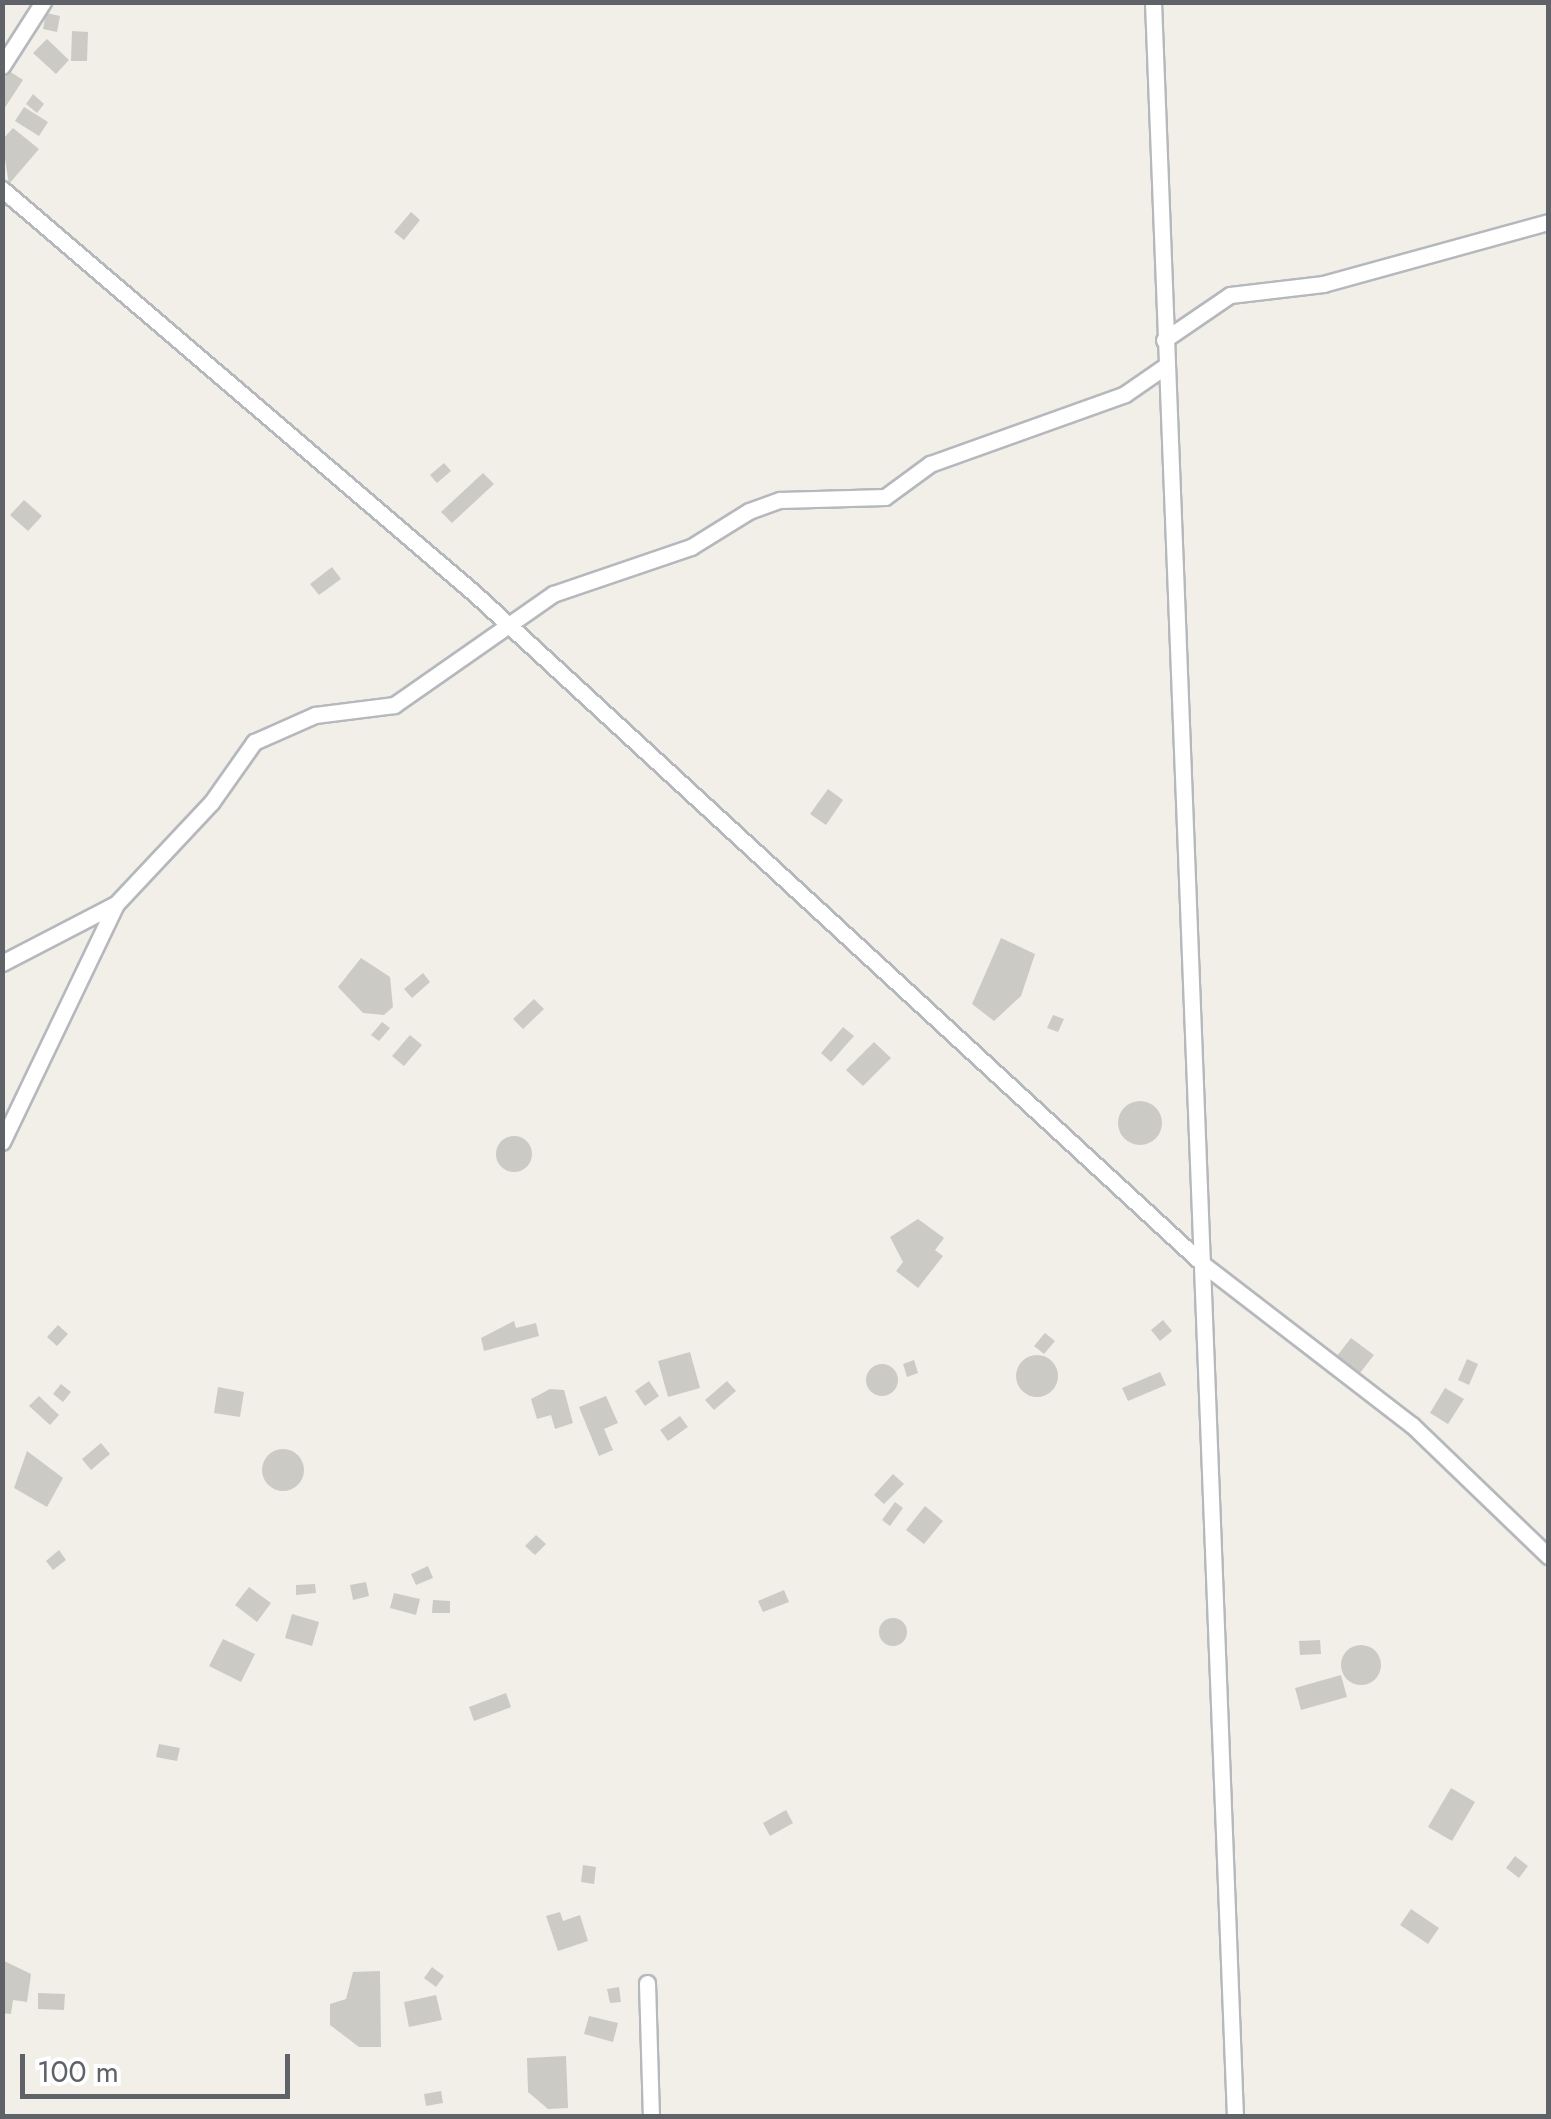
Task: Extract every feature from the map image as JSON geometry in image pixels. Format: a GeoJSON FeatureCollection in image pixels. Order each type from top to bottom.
{"type":"FeatureCollection","features":[{"type":"Feature","properties":{"kind":"street"},"geometry":{"type":"LineString","coordinates":[[2,66],[43,2]]}},
{"type":"Feature","properties":{"kind":"street"},"geometry":{"type":"LineString","coordinates":[[1153,2],[1164,367],[1204,1265],[1235,2116]]}},
{"type":"Feature","properties":{"kind":"street"},"geometry":{"type":"LineString","coordinates":[[2,189],[73,240],[504,621],[1204,1265],[1412,1425],[1548,1556]]}},
{"type":"Feature","properties":{"kind":"street"},"geometry":{"type":"LineString","coordinates":[[1164,340],[1230,295],[1322,284],[1548,222]]}},
{"type":"Feature","properties":{"kind":"street"},"geometry":{"type":"LineString","coordinates":[[2,1142],[116,904],[211,803],[254,742],[298,720],[394,705],[504,621],[611,568],[691,547],[765,505],[885,496],[930,464],[1125,394],[1164,367]]}},
{"type":"Feature","properties":{"kind":"street"},"geometry":{"type":"LineString","coordinates":[[2,964],[116,904]]}},
{"type":"Feature","properties":{"kind":"street"},"geometry":{"type":"LineString","coordinates":[[647,1983],[650,2116]]}},
{"type":"Feature","properties":{"kind":"building"},"geometry":{"type":"Polygon","coordinates":[[[46,13],[60,16],[57,32],[43,29],[46,13]]]}},
{"type":"Feature","properties":{"kind":"building"},"geometry":{"type":"Polygon","coordinates":[[[72,31],[88,32],[87,61],[71,61],[72,31]]]}},
{"type":"Feature","properties":{"kind":"building"},"geometry":{"type":"Polygon","coordinates":[[[47,39],[69,60],[56,74],[33,53],[47,39]]]}},
{"type":"Feature","properties":{"kind":"building"},"geometry":{"type":"Polygon","coordinates":[[[9,71],[23,80],[2,112],[2,82],[9,71]]]}},
{"type":"Feature","properties":{"kind":"building"},"geometry":{"type":"Polygon","coordinates":[[[33,94],[44,104],[37,113],[26,104],[33,94]]]}},
{"type":"Feature","properties":{"kind":"building"},"geometry":{"type":"Polygon","coordinates":[[[24,107],[48,122],[39,136],[15,121],[24,107]]]}},
{"type":"Feature","properties":{"kind":"building"},"geometry":{"type":"Polygon","coordinates":[[[13,128],[39,149],[9,184],[2,140],[13,128]]]}},
{"type":"Feature","properties":{"kind":"building"},"geometry":{"type":"Polygon","coordinates":[[[411,212],[420,220],[404,240],[394,232],[411,212]]]}},
{"type":"Feature","properties":{"kind":"building"},"geometry":{"type":"Polygon","coordinates":[[[444,463],[451,471],[437,483],[430,475],[444,463]]]}},
{"type":"Feature","properties":{"kind":"building"},"geometry":{"type":"Polygon","coordinates":[[[483,473],[494,484],[452,523],[441,512],[483,473]]]}},
{"type":"Feature","properties":{"kind":"building"},"geometry":{"type":"Polygon","coordinates":[[[24,500],[42,516],[28,531],[10,515],[24,500]]]}},
{"type":"Feature","properties":{"kind":"building"},"geometry":{"type":"Polygon","coordinates":[[[332,567],[341,579],[319,595],[310,584],[332,567]]]}},
{"type":"Feature","properties":{"kind":"building"},"geometry":{"type":"Polygon","coordinates":[[[828,789],[843,800],[826,825],[810,814],[828,789]]]}},
{"type":"Feature","properties":{"kind":"building"},"geometry":{"type":"Polygon","coordinates":[[[1001,938],[1035,954],[1021,996],[994,1021],[972,1004],[1001,938]]]}},
{"type":"Feature","properties":{"kind":"building"},"geometry":{"type":"Polygon","coordinates":[[[361,958],[390,977],[393,1007],[384,1015],[363,1013],[338,987],[361,958]]]}},
{"type":"Feature","properties":{"kind":"building"},"geometry":{"type":"Polygon","coordinates":[[[423,973],[430,982],[412,998],[404,989],[423,973]]]}},
{"type":"Feature","properties":{"kind":"building"},"geometry":{"type":"Polygon","coordinates":[[[534,999],[544,1009],[523,1029],[513,1019],[534,999]]]}},
{"type":"Feature","properties":{"kind":"building"},"geometry":{"type":"Polygon","coordinates":[[[1053,1015],[1064,1019],[1058,1032],[1047,1028],[1053,1015]]]}},
{"type":"Feature","properties":{"kind":"building"},"geometry":{"type":"Polygon","coordinates":[[[382,1022],[390,1028],[379,1041],[371,1035],[382,1022]]]}},
{"type":"Feature","properties":{"kind":"building"},"geometry":{"type":"Polygon","coordinates":[[[843,1027],[854,1036],[831,1062],[821,1053],[843,1027]]]}},
{"type":"Feature","properties":{"kind":"building"},"geometry":{"type":"Polygon","coordinates":[[[410,1035],[422,1045],[404,1066],[392,1056],[410,1035]]]}},
{"type":"Feature","properties":{"kind":"building"},"geometry":{"type":"Polygon","coordinates":[[[874,1042],[891,1058],[863,1086],[846,1070],[874,1042]]]}},
{"type":"Feature","properties":{"kind":"building"},"geometry":{"type":"Polygon","coordinates":[[[1140,1101],[1156,1107],[1162,1123],[1156,1139],[1140,1145],[1124,1139],[1118,1123],[1124,1107],[1140,1101]]]}},
{"type":"Feature","properties":{"kind":"building"},"geometry":{"type":"Polygon","coordinates":[[[514,1136],[527,1141],[532,1154],[527,1167],[514,1172],[501,1167],[496,1154],[501,1141],[514,1136]]]}},
{"type":"Feature","properties":{"kind":"building"},"geometry":{"type":"Polygon","coordinates":[[[918,1219],[944,1238],[935,1250],[943,1256],[918,1288],[896,1271],[903,1262],[890,1237],[918,1219]]]}},
{"type":"Feature","properties":{"kind":"building"},"geometry":{"type":"Polygon","coordinates":[[[1163,1320],[1172,1331],[1160,1341],[1151,1330],[1163,1320]]]}},
{"type":"Feature","properties":{"kind":"building"},"geometry":{"type":"Polygon","coordinates":[[[514,1321],[516,1328],[536,1323],[539,1336],[484,1351],[481,1338],[514,1321]]]}},
{"type":"Feature","properties":{"kind":"building"},"geometry":{"type":"Polygon","coordinates":[[[58,1325],[68,1334],[57,1346],[47,1337],[58,1325]]]}},
{"type":"Feature","properties":{"kind":"building"},"geometry":{"type":"Polygon","coordinates":[[[1045,1333],[1055,1341],[1044,1354],[1034,1346],[1045,1333]]]}},
{"type":"Feature","properties":{"kind":"building"},"geometry":{"type":"Polygon","coordinates":[[[1351,1338],[1374,1355],[1360,1373],[1337,1356],[1351,1338]]]}},
{"type":"Feature","properties":{"kind":"building"},"geometry":{"type":"Polygon","coordinates":[[[690,1352],[700,1388],[668,1397],[658,1361],[690,1352]]]}},
{"type":"Feature","properties":{"kind":"building"},"geometry":{"type":"Polygon","coordinates":[[[1037,1355],[1052,1361],[1058,1376],[1052,1391],[1037,1397],[1022,1391],[1016,1376],[1022,1361],[1037,1355]]]}},
{"type":"Feature","properties":{"kind":"building"},"geometry":{"type":"Polygon","coordinates":[[[1467,1359],[1478,1364],[1469,1385],[1458,1380],[1467,1359]]]}},
{"type":"Feature","properties":{"kind":"building"},"geometry":{"type":"Polygon","coordinates":[[[914,1360],[918,1373],[907,1377],[903,1364],[914,1360]]]}},
{"type":"Feature","properties":{"kind":"building"},"geometry":{"type":"Polygon","coordinates":[[[882,1364],[893,1369],[898,1380],[893,1391],[882,1396],[871,1391],[866,1380],[871,1369],[882,1364]]]}},
{"type":"Feature","properties":{"kind":"building"},"geometry":{"type":"Polygon","coordinates":[[[1160,1372],[1166,1385],[1128,1401],[1122,1388],[1160,1372]]]}},
{"type":"Feature","properties":{"kind":"building"},"geometry":{"type":"Polygon","coordinates":[[[649,1381],[659,1396],[645,1406],[635,1391],[649,1381]]]}},
{"type":"Feature","properties":{"kind":"building"},"geometry":{"type":"Polygon","coordinates":[[[727,1381],[736,1391],[714,1410],[705,1400],[727,1381]]]}},
{"type":"Feature","properties":{"kind":"building"},"geometry":{"type":"Polygon","coordinates":[[[61,1384],[71,1392],[63,1402],[53,1394],[61,1384]]]}},
{"type":"Feature","properties":{"kind":"building"},"geometry":{"type":"Polygon","coordinates":[[[218,1387],[244,1392],[240,1417],[214,1413],[218,1387]]]}},
{"type":"Feature","properties":{"kind":"building"},"geometry":{"type":"Polygon","coordinates":[[[1445,1388],[1464,1399],[1448,1424],[1430,1413],[1445,1388]]]}},
{"type":"Feature","properties":{"kind":"building"},"geometry":{"type":"Polygon","coordinates":[[[550,1389],[564,1390],[573,1423],[555,1429],[551,1415],[537,1419],[531,1399],[550,1389]]]}},
{"type":"Feature","properties":{"kind":"building"},"geometry":{"type":"Polygon","coordinates":[[[39,1396],[59,1415],[50,1425],[29,1406],[39,1396]]]}},
{"type":"Feature","properties":{"kind":"building"},"geometry":{"type":"Polygon","coordinates":[[[606,1396],[618,1423],[604,1429],[613,1450],[599,1456],[579,1407],[606,1396]]]}},
{"type":"Feature","properties":{"kind":"building"},"geometry":{"type":"Polygon","coordinates":[[[680,1416],[688,1427],[668,1441],[660,1430],[680,1416]]]}},
{"type":"Feature","properties":{"kind":"building"},"geometry":{"type":"Polygon","coordinates":[[[101,1443],[110,1454],[91,1470],[82,1459],[101,1443]]]}},
{"type":"Feature","properties":{"kind":"building"},"geometry":{"type":"Polygon","coordinates":[[[283,1449],[298,1455],[304,1470],[298,1485],[283,1491],[268,1485],[262,1470],[268,1455],[283,1449]]]}},
{"type":"Feature","properties":{"kind":"building"},"geometry":{"type":"Polygon","coordinates":[[[27,1451],[63,1478],[47,1507],[14,1488],[27,1451]]]}},
{"type":"Feature","properties":{"kind":"building"},"geometry":{"type":"Polygon","coordinates":[[[893,1474],[904,1484],[884,1504],[874,1495],[893,1474]]]}},
{"type":"Feature","properties":{"kind":"building"},"geometry":{"type":"Polygon","coordinates":[[[895,1502],[903,1508],[890,1526],[882,1520],[895,1502]]]}},
{"type":"Feature","properties":{"kind":"building"},"geometry":{"type":"Polygon","coordinates":[[[925,1506],[943,1521],[924,1544],[906,1530],[925,1506]]]}},
{"type":"Feature","properties":{"kind":"building"},"geometry":{"type":"Polygon","coordinates":[[[536,1535],[546,1544],[535,1555],[525,1546],[536,1535]]]}},
{"type":"Feature","properties":{"kind":"building"},"geometry":{"type":"Polygon","coordinates":[[[59,1550],[66,1560],[53,1570],[46,1561],[59,1550]]]}},
{"type":"Feature","properties":{"kind":"building"},"geometry":{"type":"Polygon","coordinates":[[[428,1566],[433,1578],[416,1585],[411,1574],[428,1566]]]}},
{"type":"Feature","properties":{"kind":"building"},"geometry":{"type":"Polygon","coordinates":[[[366,1582],[369,1596],[353,1600],[350,1585],[366,1582]]]}},
{"type":"Feature","properties":{"kind":"building"},"geometry":{"type":"Polygon","coordinates":[[[315,1584],[316,1593],[296,1595],[296,1585],[315,1584]]]}},
{"type":"Feature","properties":{"kind":"building"},"geometry":{"type":"Polygon","coordinates":[[[249,1587],[271,1603],[257,1622],[235,1605],[249,1587]]]}},
{"type":"Feature","properties":{"kind":"building"},"geometry":{"type":"Polygon","coordinates":[[[784,1590],[789,1602],[763,1612],[758,1601],[784,1590]]]}},
{"type":"Feature","properties":{"kind":"building"},"geometry":{"type":"Polygon","coordinates":[[[394,1593],[420,1599],[416,1615],[390,1608],[394,1593]]]}},
{"type":"Feature","properties":{"kind":"building"},"geometry":{"type":"Polygon","coordinates":[[[433,1600],[450,1601],[450,1613],[432,1613],[433,1600]]]}},
{"type":"Feature","properties":{"kind":"building"},"geometry":{"type":"Polygon","coordinates":[[[292,1614],[319,1622],[312,1646],[285,1638],[292,1614]]]}},
{"type":"Feature","properties":{"kind":"building"},"geometry":{"type":"Polygon","coordinates":[[[893,1618],[903,1622],[907,1632],[903,1642],[893,1646],[883,1642],[879,1632],[883,1622],[893,1618]]]}},
{"type":"Feature","properties":{"kind":"building"},"geometry":{"type":"Polygon","coordinates":[[[223,1639],[255,1654],[241,1682],[209,1666],[223,1639]]]}},
{"type":"Feature","properties":{"kind":"building"},"geometry":{"type":"Polygon","coordinates":[[[1320,1640],[1321,1654],[1300,1655],[1299,1641],[1320,1640]]]}},
{"type":"Feature","properties":{"kind":"building"},"geometry":{"type":"Polygon","coordinates":[[[1361,1645],[1375,1651],[1381,1665],[1375,1679],[1361,1685],[1347,1679],[1341,1665],[1347,1651],[1361,1645]]]}},
{"type":"Feature","properties":{"kind":"building"},"geometry":{"type":"Polygon","coordinates":[[[1341,1675],[1347,1697],[1301,1710],[1295,1688],[1341,1675]]]}},
{"type":"Feature","properties":{"kind":"building"},"geometry":{"type":"Polygon","coordinates":[[[506,1693],[511,1707],[474,1721],[469,1707],[506,1693]]]}},
{"type":"Feature","properties":{"kind":"building"},"geometry":{"type":"Polygon","coordinates":[[[159,1744],[180,1748],[177,1761],[156,1757],[159,1744]]]}},
{"type":"Feature","properties":{"kind":"building"},"geometry":{"type":"Polygon","coordinates":[[[1451,1788],[1475,1802],[1452,1841],[1428,1827],[1451,1788]]]}},
{"type":"Feature","properties":{"kind":"building"},"geometry":{"type":"Polygon","coordinates":[[[786,1810],[793,1823],[770,1836],[763,1823],[786,1810]]]}},
{"type":"Feature","properties":{"kind":"building"},"geometry":{"type":"Polygon","coordinates":[[[1515,1856],[1528,1866],[1519,1878],[1506,1868],[1515,1856]]]}},
{"type":"Feature","properties":{"kind":"building"},"geometry":{"type":"Polygon","coordinates":[[[583,1865],[596,1867],[594,1884],[581,1882],[583,1865]]]}},
{"type":"Feature","properties":{"kind":"building"},"geometry":{"type":"Polygon","coordinates":[[[1411,1909],[1439,1928],[1428,1944],[1400,1925],[1411,1909]]]}},
{"type":"Feature","properties":{"kind":"building"},"geometry":{"type":"Polygon","coordinates":[[[560,1912],[563,1921],[580,1915],[588,1941],[558,1951],[546,1916],[560,1912]]]}},
{"type":"Feature","properties":{"kind":"building"},"geometry":{"type":"Polygon","coordinates":[[[2,1960],[31,1974],[27,2002],[13,2000],[11,2014],[2,2013],[2,1960]]]}},
{"type":"Feature","properties":{"kind":"building"},"geometry":{"type":"Polygon","coordinates":[[[432,1967],[444,1976],[436,1987],[424,1978],[432,1967]]]}},
{"type":"Feature","properties":{"kind":"building"},"geometry":{"type":"Polygon","coordinates":[[[380,1971],[381,2047],[359,2047],[330,2025],[330,2004],[346,1999],[353,1972],[380,1971]]]}},
{"type":"Feature","properties":{"kind":"building"},"geometry":{"type":"Polygon","coordinates":[[[619,1987],[621,2002],[610,2003],[607,1989],[619,1987]]]}},
{"type":"Feature","properties":{"kind":"building"},"geometry":{"type":"Polygon","coordinates":[[[38,1993],[65,1994],[64,2010],[38,2009],[38,1993]]]}},
{"type":"Feature","properties":{"kind":"building"},"geometry":{"type":"Polygon","coordinates":[[[436,1995],[442,2020],[409,2027],[404,2002],[436,1995]]]}},
{"type":"Feature","properties":{"kind":"building"},"geometry":{"type":"Polygon","coordinates":[[[589,2016],[618,2023],[613,2042],[584,2034],[589,2016]]]}},
{"type":"Feature","properties":{"kind":"building"},"geometry":{"type":"Polygon","coordinates":[[[566,2056],[568,2108],[548,2109],[528,2092],[527,2058],[566,2056]]]}},
{"type":"Feature","properties":{"kind":"building"},"geometry":{"type":"Polygon","coordinates":[[[441,2091],[443,2103],[426,2106],[424,2094],[441,2091]]]}}]}
